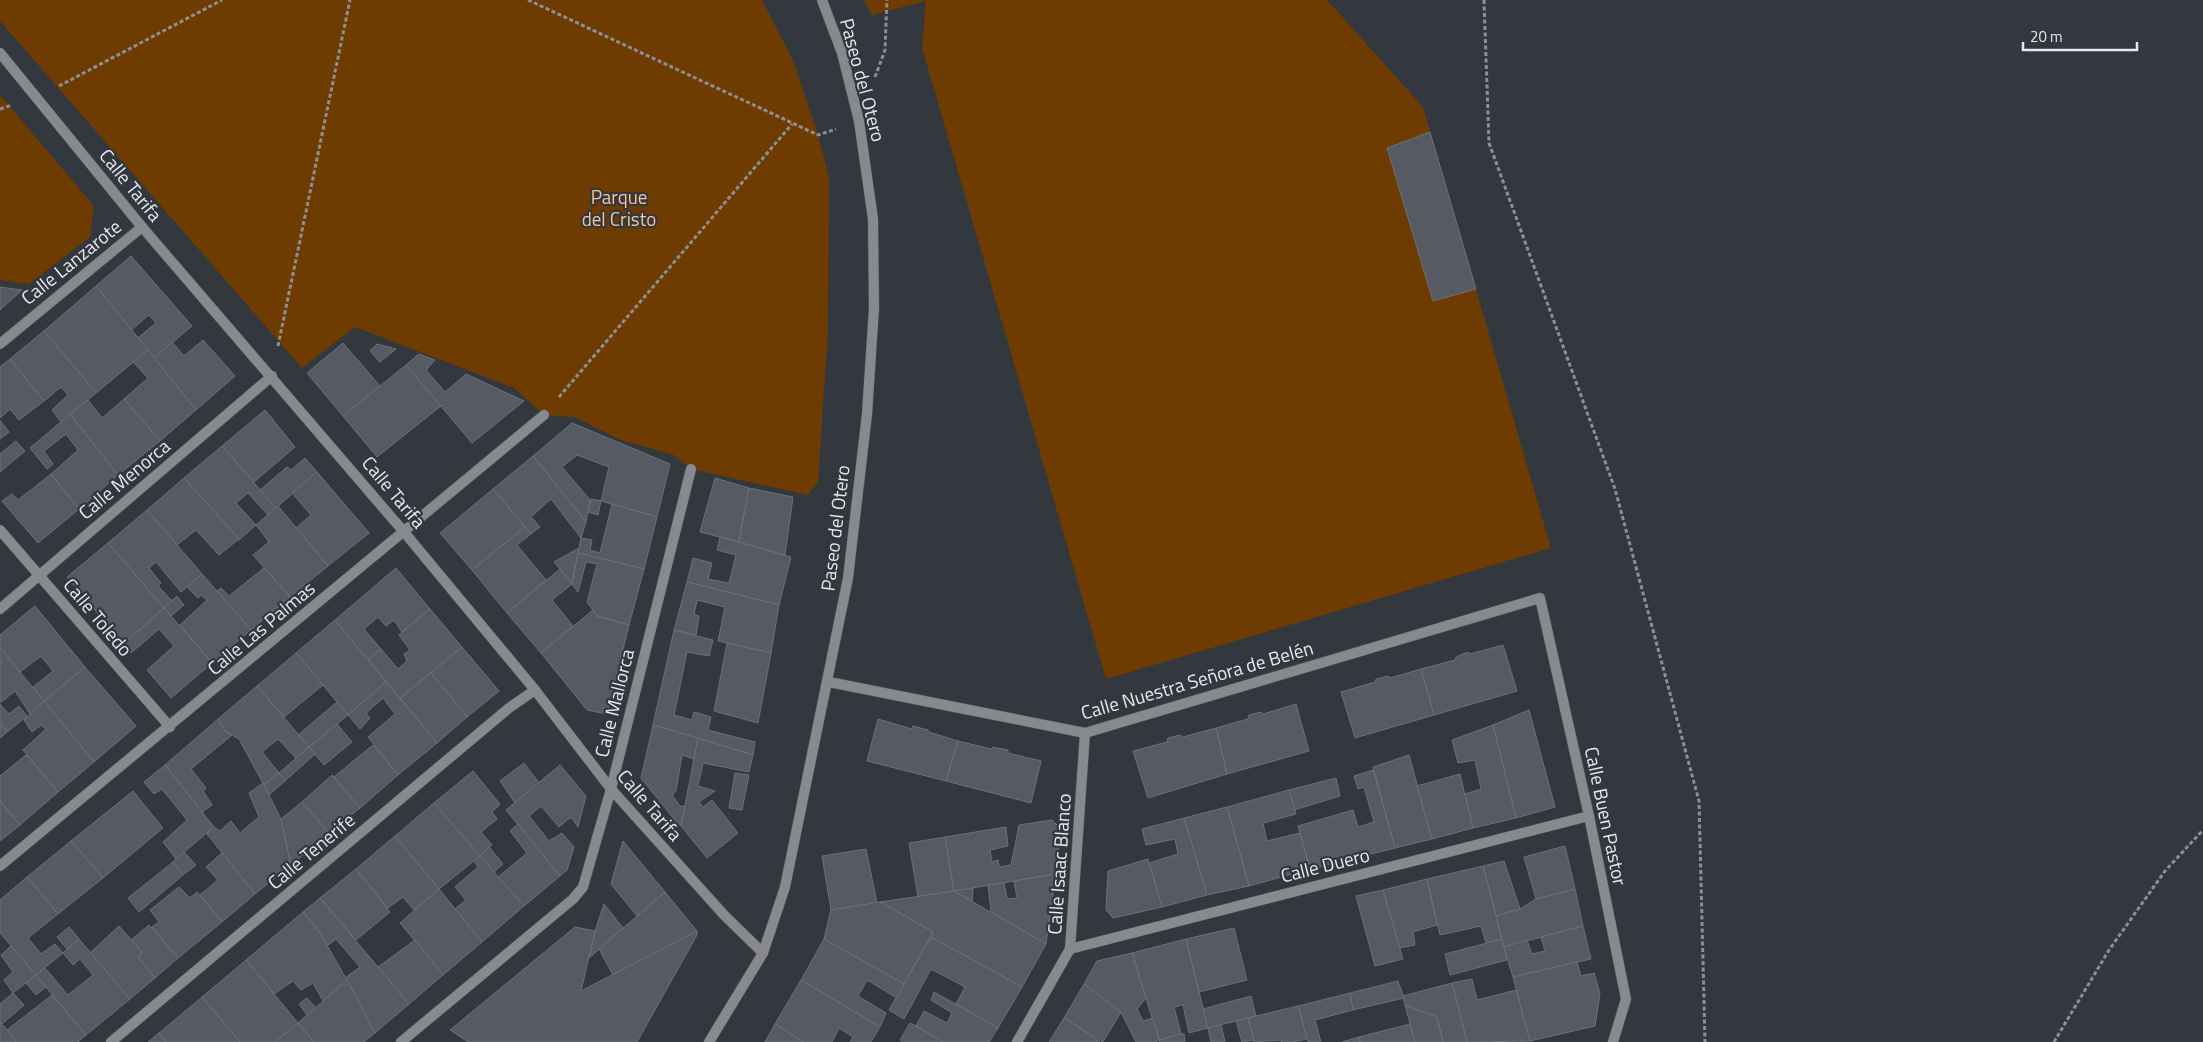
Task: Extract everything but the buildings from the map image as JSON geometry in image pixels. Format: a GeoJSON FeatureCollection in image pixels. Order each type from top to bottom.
{"type":"FeatureCollection","features":[{"type":"Feature","properties":{"kind":"street","name":"Paseo del Otero"},"geometry":{"type":"LineString","coordinates":[[709,1042],[763,953],[785,887],[829,682],[848,578],[867,414],[874,308],[873,219],[859,121],[842,53],[822,0]]}},
{"type":"Feature","properties":{"kind":"street","name":"Calle Tarifa"},"geometry":{"type":"LineString","coordinates":[[0,53],[142,228],[272,376],[404,532],[535,690],[611,789],[724,915],[763,953]]}},
{"type":"Feature","properties":{"kind":"street","name":"Calle Lanzarote"},"geometry":{"type":"LineString","coordinates":[[0,344],[142,228]]}},
{"type":"Feature","properties":{"kind":"street","name":"Calle Menorca"},"geometry":{"type":"LineString","coordinates":[[0,609],[272,376]]}},
{"type":"Feature","properties":{"kind":"street","name":"Calle Las Palmas"},"geometry":{"type":"LineString","coordinates":[[0,866],[544,415]]}},
{"type":"Feature","properties":{"kind":"street","name":"Calle Mallorca"},"geometry":{"type":"LineString","coordinates":[[407,1040],[573,899],[583,887],[611,789],[690,469]]}},
{"type":"Feature","properties":{"kind":"street","name":"Calle Toledo"},"geometry":{"type":"LineString","coordinates":[[0,530],[170,727]]}},
{"type":"Feature","properties":{"kind":"street","name":"Calle Nuestra Señora de Belén"},"geometry":{"type":"LineString","coordinates":[[829,682],[1086,734],[1540,598]]}},
{"type":"Feature","properties":{"kind":"street","name":"Calle Buen Pastor"},"geometry":{"type":"LineString","coordinates":[[1540,598],[1589,816],[1626,998],[1614,1042]]}},
{"type":"Feature","properties":{"kind":"street","name":"Calle Tenerife"},"geometry":{"type":"LineString","coordinates":[[111,1042],[509,708],[535,690]]}},
{"type":"Feature","properties":{"kind":"street","name":"Calle Isaac Blanco"},"geometry":{"type":"LineString","coordinates":[[1016,1042],[1070,949],[1086,734]]}},
{"type":"Feature","properties":{"kind":"street","name":"Calle Duero"},"geometry":{"type":"LineString","coordinates":[[1070,949],[1589,816]]}},
{"type":"Feature","properties":{"kind":"path"},"geometry":{"type":"LineString","coordinates":[[0,109],[37,97],[222,0]]}},
{"type":"Feature","properties":{"kind":"path"},"geometry":{"type":"LineString","coordinates":[[272,376],[350,0]]}},
{"type":"Feature","properties":{"kind":"path"},"geometry":{"type":"LineString","coordinates":[[528,0],[818,135],[859,121],[885,50],[887,0]]}},
{"type":"Feature","properties":{"kind":"path"},"geometry":{"type":"LineString","coordinates":[[1484,0],[1489,143],[1615,489],[1699,801],[1705,1042]]}},
{"type":"Feature","properties":{"kind":"path"},"geometry":{"type":"LineString","coordinates":[[544,415],[792,124]]}},
{"type":"Feature","properties":{"kind":"path"},"geometry":{"type":"LineString","coordinates":[[2054,1042],[2109,950],[2165,872],[2203,830]]}},
{"type":"Feature","properties":{"kind":"green space","name":"Parque del Cristo"},"geometry":{"type":"Polygon","coordinates":[[[0,0],[762,0],[793,60],[818,135],[829,178],[828,330],[818,482],[808,495],[691,469],[674,455],[618,439],[575,417],[544,415],[514,388],[355,327],[302,368],[0,21],[0,0]]]}},
{"type":"Feature","properties":{"kind":"green space"},"geometry":{"type":"Polygon","coordinates":[[[864,0],[1327,0],[1423,107],[1551,548],[1106,679],[922,48],[926,1],[872,15],[864,0]]]}},
{"type":"Feature","properties":{"kind":"green space"},"geometry":{"type":"Polygon","coordinates":[[[0,95],[94,206],[90,237],[29,284],[0,280],[0,95]]]}}]}
